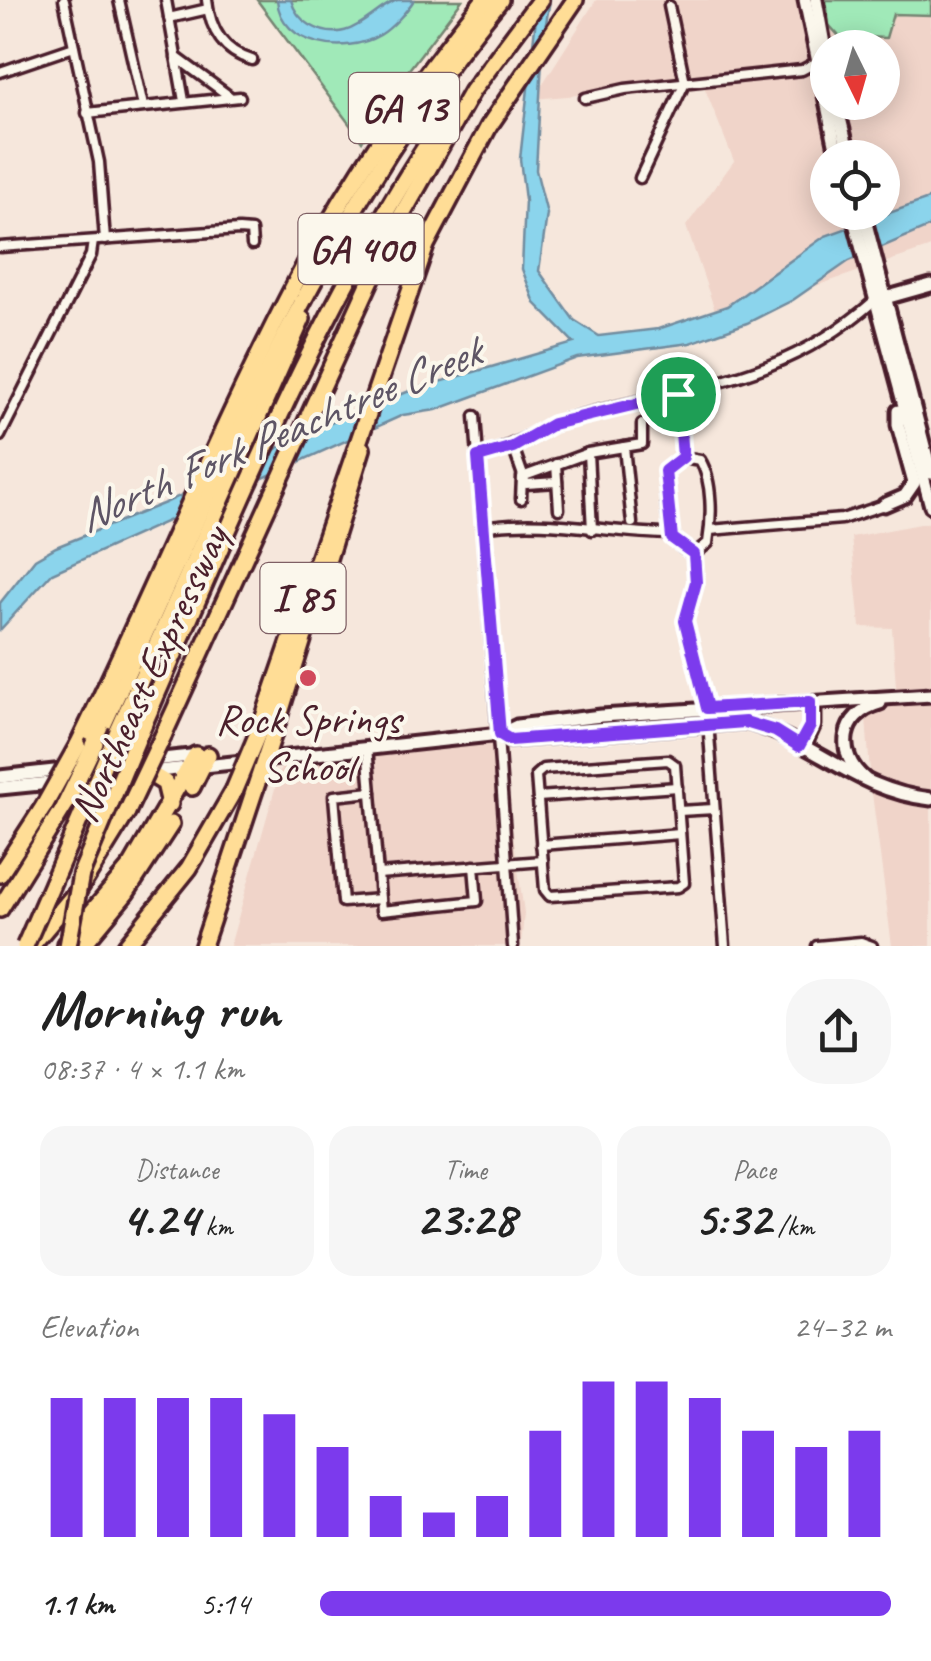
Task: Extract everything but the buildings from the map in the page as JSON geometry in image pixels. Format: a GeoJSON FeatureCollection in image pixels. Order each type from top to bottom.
{"type":"FeatureCollection","features":[{"type":"Feature","properties":{"kind":"highway","name":"Northeast Expressway"},"geometry":{"type":"LineString","coordinates":[[28,946],[80,888],[127,812],[395,227],[472,91],[540,0]]}},
{"type":"Feature","properties":{"kind":"highway","name":"I 85"},"geometry":{"type":"LineString","coordinates":[[126,946],[189,868],[268,726],[346,469],[363,435],[426,245],[489,126],[574,0]]}},
{"type":"Feature","properties":{"kind":"highway","name":"GA 13"},"geometry":{"type":"LineString","coordinates":[[0,908],[66,804],[310,285],[370,181],[493,1]]}},
{"type":"Feature","properties":{"kind":"highway","name":"GA 13"},"geometry":{"type":"LineString","coordinates":[[0,874],[78,745],[218,443],[330,220],[446,46],[493,1]]}},
{"type":"Feature","properties":{"kind":"highway","name":"GA 400"},"geometry":{"type":"LineString","coordinates":[[66,946],[82,874],[138,736],[328,310],[371,232],[446,116],[472,91]]}},
{"type":"Feature","properties":{"kind":"highway"},"geometry":{"type":"LineString","coordinates":[[28,946],[118,731],[207,534],[244,432]]}},
{"type":"Feature","properties":{"kind":"highway"},"geometry":{"type":"LineString","coordinates":[[204,946],[255,789],[268,726],[362,458],[363,435]]}},
{"type":"Feature","properties":{"kind":"highway"},"geometry":{"type":"LineString","coordinates":[[66,946],[132,865],[170,804],[204,761]]}},
{"type":"Feature","properties":{"kind":"highway"},"geometry":{"type":"LineString","coordinates":[[82,946],[143,870],[204,761]]}},
{"type":"Feature","properties":{"kind":"highway"},"geometry":{"type":"LineString","coordinates":[[147,772],[165,783],[170,804]]}},
{"type":"Feature","properties":{"kind":"highway"},"geometry":{"type":"LineString","coordinates":[[0,856],[44,806]]}},
{"type":"Feature","properties":{"kind":"main road"},"geometry":{"type":"LineString","coordinates":[[805,0],[812,30]]}},
{"type":"Feature","properties":{"kind":"main road"},"geometry":{"type":"LineString","coordinates":[[816,0],[818,30]]}},
{"type":"Feature","properties":{"kind":"main road"},"geometry":{"type":"LineString","coordinates":[[858,230],[874,278]]}},
{"type":"Feature","properties":{"kind":"main road"},"geometry":{"type":"LineString","coordinates":[[867,230],[899,397],[931,505]]}},
{"type":"Feature","properties":{"kind":"main road"},"geometry":{"type":"LineString","coordinates":[[879,300],[931,285]]}},
{"type":"Feature","properties":{"kind":"main road"},"geometry":{"type":"LineString","coordinates":[[879,300],[931,473]]}},
{"type":"Feature","properties":{"kind":"main road"},"geometry":{"type":"LineString","coordinates":[[884,505],[905,496],[914,483],[898,425],[899,397]]}},
{"type":"Feature","properties":{"kind":"main road"},"geometry":{"type":"LineString","coordinates":[[884,505],[912,498],[931,505]]}},
{"type":"Feature","properties":{"kind":"main road"},"geometry":{"type":"LineString","coordinates":[[4,776],[500,734],[517,726],[600,716],[931,696]]}},
{"type":"Feature","properties":{"kind":"main road"},"geometry":{"type":"LineString","coordinates":[[881,790],[851,766],[845,735],[858,713],[894,700]]}},
{"type":"Feature","properties":{"kind":"main road"},"geometry":{"type":"LineString","coordinates":[[500,734],[511,740],[745,722],[775,731],[881,790],[931,798]]}},
{"type":"Feature","properties":{"kind":"main road"},"geometry":{"type":"LineString","coordinates":[[0,788],[147,772],[204,761]]}},
{"type":"Feature","properties":{"kind":"street"},"geometry":{"type":"LineString","coordinates":[[62,0],[102,180],[104,240]]}},
{"type":"Feature","properties":{"kind":"street"},"geometry":{"type":"LineString","coordinates":[[119,0],[143,106]]}},
{"type":"Feature","properties":{"kind":"street"},"geometry":{"type":"LineString","coordinates":[[166,0],[184,102]]}},
{"type":"Feature","properties":{"kind":"street"},"geometry":{"type":"LineString","coordinates":[[169,18],[207,4],[230,54],[252,60]]}},
{"type":"Feature","properties":{"kind":"street"},"geometry":{"type":"LineString","coordinates":[[640,178],[685,82],[669,6]]}},
{"type":"Feature","properties":{"kind":"street"},"geometry":{"type":"LineString","coordinates":[[0,75],[74,47]]}},
{"type":"Feature","properties":{"kind":"street"},"geometry":{"type":"LineString","coordinates":[[88,112],[236,98],[176,58]]}},
{"type":"Feature","properties":{"kind":"street"},"geometry":{"type":"LineString","coordinates":[[585,98],[636,88],[810,67]]}},
{"type":"Feature","properties":{"kind":"street"},"geometry":{"type":"LineString","coordinates":[[0,247],[250,231],[252,245]]}},
{"type":"Feature","properties":{"kind":"street"},"geometry":{"type":"LineString","coordinates":[[0,436],[91,255],[93,240]]}},
{"type":"Feature","properties":{"kind":"street"},"geometry":{"type":"LineString","coordinates":[[478,457],[513,447],[566,420],[678,394],[783,363],[879,300]]}},
{"type":"Feature","properties":{"kind":"street"},"geometry":{"type":"LineString","coordinates":[[678,394],[683,457]]}},
{"type":"Feature","properties":{"kind":"street"},"geometry":{"type":"LineString","coordinates":[[475,416],[513,946]]}},
{"type":"Feature","properties":{"kind":"street"},"geometry":{"type":"LineString","coordinates":[[522,477],[588,453],[642,444],[642,424]]}},
{"type":"Feature","properties":{"kind":"street"},"geometry":{"type":"LineString","coordinates":[[513,447],[526,484],[557,482]]}},
{"type":"Feature","properties":{"kind":"street"},"geometry":{"type":"LineString","coordinates":[[624,447],[632,523]]}},
{"type":"Feature","properties":{"kind":"street"},"geometry":{"type":"LineString","coordinates":[[588,453],[592,530]]}},
{"type":"Feature","properties":{"kind":"street"},"geometry":{"type":"LineString","coordinates":[[683,457],[700,460],[706,470],[710,530],[708,543],[694,554],[676,544],[672,534],[665,471],[683,457]]}},
{"type":"Feature","properties":{"kind":"street"},"geometry":{"type":"LineString","coordinates":[[556,464],[559,509]]}},
{"type":"Feature","properties":{"kind":"street"},"geometry":{"type":"LineString","coordinates":[[521,499],[522,477]]}},
{"type":"Feature","properties":{"kind":"street"},"geometry":{"type":"LineString","coordinates":[[710,530],[842,519],[884,505]]}},
{"type":"Feature","properties":{"kind":"street"},"geometry":{"type":"LineString","coordinates":[[484,526],[545,520],[592,530],[672,534]]}},
{"type":"Feature","properties":{"kind":"street"},"geometry":{"type":"LineString","coordinates":[[694,554],[696,582],[685,621],[707,708],[725,946]]}},
{"type":"Feature","properties":{"kind":"street"},"geometry":{"type":"LineString","coordinates":[[802,747],[813,702]]}},
{"type":"Feature","properties":{"kind":"street"},"geometry":{"type":"LineString","coordinates":[[366,746],[382,912],[477,901],[474,866]]}},
{"type":"Feature","properties":{"kind":"street"},"geometry":{"type":"LineString","coordinates":[[668,760],[675,765],[677,787],[684,883],[678,887],[550,896],[545,890],[536,775],[544,770],[668,760]]}},
{"type":"Feature","properties":{"kind":"street"},"geometry":{"type":"LineString","coordinates":[[538,797],[677,787]]}},
{"type":"Feature","properties":{"kind":"street"},"geometry":{"type":"LineString","coordinates":[[371,792],[334,796],[343,902],[380,898]]}},
{"type":"Feature","properties":{"kind":"street"},"geometry":{"type":"LineString","coordinates":[[679,811],[714,809]]}},
{"type":"Feature","properties":{"kind":"street"},"geometry":{"type":"LineString","coordinates":[[541,844],[680,834]]}},
{"type":"Feature","properties":{"kind":"street"},"geometry":{"type":"LineString","coordinates":[[378,874],[542,861]]}},
{"type":"Feature","properties":{"kind":"street"},"geometry":{"type":"LineString","coordinates":[[817,946],[860,942],[872,946]]}},
{"type":"Feature","properties":{"kind":"shaded area"},"geometry":{"type":"Polygon","coordinates":[[[596,0],[931,0],[931,247],[718,319],[686,226],[734,161],[703,84],[533,99],[596,0]]]}},
{"type":"Feature","properties":{"kind":"shaded area"},"geometry":{"type":"Polygon","coordinates":[[[931,522],[931,946],[892,946],[871,786],[864,690],[896,687],[892,628],[860,627],[851,537],[931,522]]]}},
{"type":"Feature","properties":{"kind":"shaded area"},"geometry":{"type":"Polygon","coordinates":[[[498,724],[524,913],[521,946],[230,946],[286,750],[498,724]]]}},
{"type":"Feature","properties":{"kind":"green space"},"geometry":{"type":"Polygon","coordinates":[[[257,0],[462,0],[382,105],[362,141],[257,0]]]}},
{"type":"Feature","properties":{"kind":"green space"},"geometry":{"type":"Polygon","coordinates":[[[826,0],[931,0],[931,15],[893,14],[888,30],[834,30],[829,25],[826,0]]]}},
{"type":"Feature","properties":{"kind":"water"},"geometry":{"type":"Polygon","coordinates":[[[277,0],[291,0],[306,23],[336,32],[358,25],[397,0],[414,0],[380,35],[350,45],[333,45],[317,43],[290,28],[281,16],[277,0]]]}},
{"type":"Feature","properties":{"kind":"water"},"geometry":{"type":"Polygon","coordinates":[[[538,0],[550,0],[543,41],[536,170],[547,214],[539,271],[574,320],[599,336],[658,329],[727,306],[825,236],[842,230],[900,230],[900,209],[931,198],[931,226],[849,261],[793,300],[747,323],[690,343],[577,358],[436,410],[403,415],[52,573],[0,630],[0,603],[35,559],[56,547],[165,503],[323,426],[412,390],[574,343],[535,303],[522,269],[525,200],[520,159],[538,0]]]}},
{"type":"Feature","properties":{"kind":"place","name":"Rock Springs School"},"geometry":{"type":"Point","coordinates":[308,678]}},
{"type":"Feature","properties":{"kind":"route"},"geometry":{"type":"LineString","coordinates":[[678,394],[683,457],[665,471],[672,538],[683,550],[694,554],[696,582],[685,621],[707,708],[810,702],[807,733],[799,746],[775,731],[745,722],[510,740],[500,734],[478,457],[513,447],[553,424],[678,394]]}},
{"type":"Feature","properties":{"kind":"water label","name":"North Fork Peachtree Creek"},"geometry":{"type":"Point","coordinates":[279,434]}}]}
